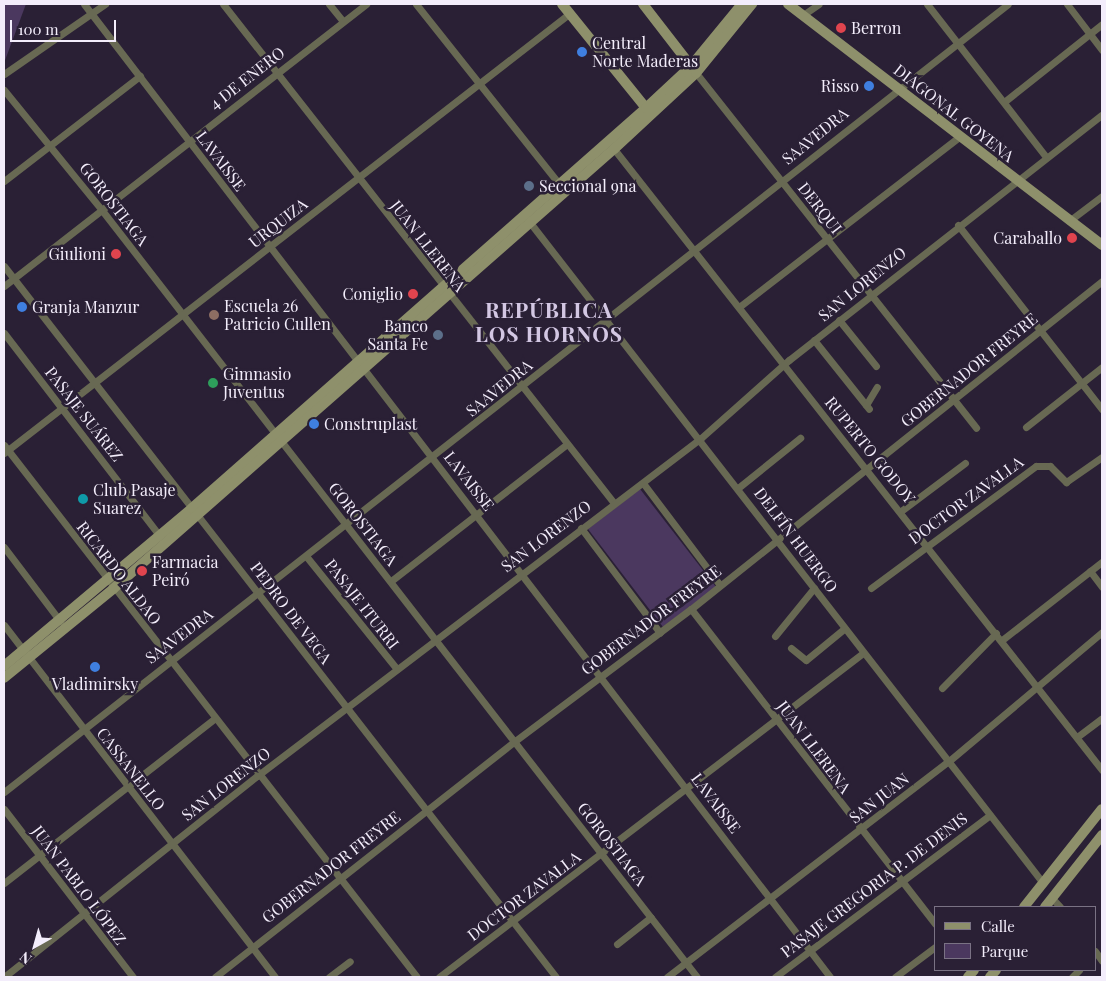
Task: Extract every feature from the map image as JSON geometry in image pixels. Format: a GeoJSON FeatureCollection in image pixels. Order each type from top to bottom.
{"type":"FeatureCollection","features":[{"type":"Feature","properties":{"kind":"main road"},"geometry":{"type":"LineString","coordinates":[[562,4],[649,112]]}},
{"type":"Feature","properties":{"kind":"main road","name":"DERQUI"},"geometry":{"type":"LineString","coordinates":[[643,4],[694,70]]}},
{"type":"Feature","properties":{"kind":"main road"},"geometry":{"type":"LineString","coordinates":[[694,70],[742,4]]}},
{"type":"Feature","properties":{"kind":"main road"},"geometry":{"type":"LineString","coordinates":[[4,666],[27,655],[110,585],[527,220],[614,149],[649,112],[694,70],[752,4]]}},
{"type":"Feature","properties":{"kind":"main road","name":"DIAGONAL GOYENA"},"geometry":{"type":"LineString","coordinates":[[788,4],[1015,180],[1102,244]]}},
{"type":"Feature","properties":{"kind":"main road"},"geometry":{"type":"LineString","coordinates":[[527,220],[559,184],[649,112]]}},
{"type":"Feature","properties":{"kind":"main road"},"geometry":{"type":"LineString","coordinates":[[4,678],[60,621],[110,585],[160,536],[195,511]]}},
{"type":"Feature","properties":{"kind":"main road"},"geometry":{"type":"LineString","coordinates":[[1025,906],[1102,809]]}},
{"type":"Feature","properties":{"kind":"main road"},"geometry":{"type":"LineString","coordinates":[[1046,906],[1102,836]]}},
{"type":"Feature","properties":{"kind":"street","name":"LAVAISSE"},"geometry":{"type":"LineString","coordinates":[[84,4],[602,674],[830,977]]}},
{"type":"Feature","properties":{"kind":"street"},"geometry":{"type":"LineString","coordinates":[[4,74],[90,12],[105,4]]}},
{"type":"Feature","properties":{"kind":"street","name":"JUAN LLERENA"},"geometry":{"type":"LineString","coordinates":[[223,4],[521,388],[614,503]]}},
{"type":"Feature","properties":{"kind":"street"},"geometry":{"type":"LineString","coordinates":[[329,4],[343,21]]}},
{"type":"Feature","properties":{"kind":"street","name":"4 DE ENERO"},"geometry":{"type":"LineString","coordinates":[[4,286],[366,4]]}},
{"type":"Feature","properties":{"kind":"street"},"geometry":{"type":"LineString","coordinates":[[416,4],[559,184]]}},
{"type":"Feature","properties":{"kind":"street"},"geometry":{"type":"LineString","coordinates":[[803,15],[819,4]]}},
{"type":"Feature","properties":{"kind":"street"},"geometry":{"type":"LineString","coordinates":[[927,4],[1046,157]]}},
{"type":"Feature","properties":{"kind":"street","name":"SAAVEDRA"},"geometry":{"type":"LineString","coordinates":[[4,792],[169,660],[434,457],[896,88],[1008,4]]}},
{"type":"Feature","properties":{"kind":"street"},"geometry":{"type":"LineString","coordinates":[[1067,4],[1102,50]]}},
{"type":"Feature","properties":{"kind":"street","name":"URQUIZA"},"geometry":{"type":"LineString","coordinates":[[5,449],[183,316],[357,178],[570,14]]}},
{"type":"Feature","properties":{"kind":"street"},"geometry":{"type":"LineString","coordinates":[[1004,102],[1102,24]]}},
{"type":"Feature","properties":{"kind":"street","name":"DERQUI"},"geometry":{"type":"LineString","coordinates":[[694,70],[870,296],[976,428]]}},
{"type":"Feature","properties":{"kind":"street"},"geometry":{"type":"LineString","coordinates":[[4,181],[140,76]]}},
{"type":"Feature","properties":{"kind":"street","name":"GOROSTIAGA"},"geometry":{"type":"LineString","coordinates":[[4,90],[101,209],[697,977]]}},
{"type":"Feature","properties":{"kind":"street","name":"SAN LORENZO"},"geometry":{"type":"LineString","coordinates":[[4,977],[257,776],[522,572],[701,438],[814,340],[1015,180],[1102,115]]}},
{"type":"Feature","properties":{"kind":"street"},"geometry":{"type":"LineString","coordinates":[[739,307],[825,238],[960,136]]}},
{"type":"Feature","properties":{"kind":"street","name":"RUPERTO GODOY"},"geometry":{"type":"LineString","coordinates":[[614,149],[866,470],[928,544],[1102,770]]}},
{"type":"Feature","properties":{"kind":"street"},"geometry":{"type":"LineString","coordinates":[[1069,221],[1102,196]]}},
{"type":"Feature","properties":{"kind":"street","name":"DELFÍN HUERGO"},"geometry":{"type":"LineString","coordinates":[[527,220],[701,438],[863,653],[1043,883]]}},
{"type":"Feature","properties":{"kind":"street"},"geometry":{"type":"LineString","coordinates":[[958,225],[1102,409]]}},
{"type":"Feature","properties":{"kind":"street","name":"PEDRO DE VEGA"},"geometry":{"type":"LineString","coordinates":[[4,266],[346,709],[556,977]]}},
{"type":"Feature","properties":{"kind":"street","name":"GOBERNADOR FREYRE"},"geometry":{"type":"LineString","coordinates":[[215,977],[515,741],[691,609],[1102,282]]}},
{"type":"Feature","properties":{"kind":"street"},"geometry":{"type":"LineString","coordinates":[[840,320],[876,366]]}},
{"type":"Feature","properties":{"kind":"street","name":"PASAJE SUÁREZ"},"geometry":{"type":"LineString","coordinates":[[4,333],[160,536]]}},
{"type":"Feature","properties":{"kind":"street"},"geometry":{"type":"LineString","coordinates":[[814,340],[868,407],[877,387]]}},
{"type":"Feature","properties":{"kind":"street"},"geometry":{"type":"LineString","coordinates":[[1026,427],[1102,367]]}},
{"type":"Feature","properties":{"kind":"street"},"geometry":{"type":"LineString","coordinates":[[738,488],[800,438]]}},
{"type":"Feature","properties":{"kind":"street"},"geometry":{"type":"LineString","coordinates":[[391,581],[567,444]]}},
{"type":"Feature","properties":{"kind":"street","name":"RICARDO ALDAO"},"geometry":{"type":"LineString","coordinates":[[5,449],[257,776],[340,877],[417,977]]}},
{"type":"Feature","properties":{"kind":"street","name":"DOCTOR ZAVALLA"},"geometry":{"type":"LineString","coordinates":[[871,588],[1036,466],[1050,466],[1066,482],[1102,457]]}},
{"type":"Feature","properties":{"kind":"street"},"geometry":{"type":"LineString","coordinates":[[900,511],[965,463]]}},
{"type":"Feature","properties":{"kind":"street"},"geometry":{"type":"LineString","coordinates":[[643,483],[720,585]]}},
{"type":"Feature","properties":{"kind":"street"},"geometry":{"type":"LineString","coordinates":[[582,528],[660,633]]}},
{"type":"Feature","properties":{"kind":"street"},"geometry":{"type":"LineString","coordinates":[[4,547],[60,621]]}},
{"type":"Feature","properties":{"kind":"street","name":"PASAJE ITURRI"},"geometry":{"type":"LineString","coordinates":[[306,556],[397,669]]}},
{"type":"Feature","properties":{"kind":"street"},"geometry":{"type":"LineString","coordinates":[[1002,640],[1102,562]]}},
{"type":"Feature","properties":{"kind":"street"},"geometry":{"type":"LineString","coordinates":[[1090,571],[1102,587]]}},
{"type":"Feature","properties":{"kind":"street"},"geometry":{"type":"LineString","coordinates":[[776,636],[814,588]]}},
{"type":"Feature","properties":{"kind":"street","name":"JUAN LLERENA"},"geometry":{"type":"LineString","coordinates":[[691,609],[934,923]]}},
{"type":"Feature","properties":{"kind":"street","name":"CASSANELLO"},"geometry":{"type":"LineString","coordinates":[[4,625],[127,788],[274,977]]}},
{"type":"Feature","properties":{"kind":"street"},"geometry":{"type":"LineString","coordinates":[[791,648],[806,660],[845,628]]}},
{"type":"Feature","properties":{"kind":"street","name":"SAN JUAN"},"geometry":{"type":"LineString","coordinates":[[667,977],[949,761],[1036,683],[1102,632]]}},
{"type":"Feature","properties":{"kind":"street"},"geometry":{"type":"LineString","coordinates":[[942,688],[996,633]]}},
{"type":"Feature","properties":{"kind":"street","name":"DOCTOR ZAVALLA"},"geometry":{"type":"LineString","coordinates":[[439,977],[863,653]]}},
{"type":"Feature","properties":{"kind":"street"},"geometry":{"type":"LineString","coordinates":[[1077,737],[1102,718]]}},
{"type":"Feature","properties":{"kind":"street"},"geometry":{"type":"LineString","coordinates":[[4,883],[214,719]]}},
{"type":"Feature","properties":{"kind":"street","name":"JUAN PABLO LÓPEZ"},"geometry":{"type":"LineString","coordinates":[[4,809],[133,977]]}},
{"type":"Feature","properties":{"kind":"street","name":"PASAJE GREGORIA P. DE DENIS"},"geometry":{"type":"LineString","coordinates":[[775,977],[990,815]]}},
{"type":"Feature","properties":{"kind":"street"},"geometry":{"type":"LineString","coordinates":[[1052,898],[1059,906]]}},
{"type":"Feature","properties":{"kind":"street"},"geometry":{"type":"LineString","coordinates":[[617,944],[651,918]]}},
{"type":"Feature","properties":{"kind":"street"},"geometry":{"type":"LineString","coordinates":[[895,977],[934,948]]}},
{"type":"Feature","properties":{"kind":"street"},"geometry":{"type":"LineString","coordinates":[[329,977],[350,961]]}},
{"type":"Feature","properties":{"kind":"green space"},"geometry":{"type":"Polygon","coordinates":[[[4,4],[26,4],[4,63],[4,4]]]}},
{"type":"Feature","properties":{"kind":"green space"},"geometry":{"type":"Polygon","coordinates":[[[640,489],[716,587],[663,627],[588,529],[640,489]]]}},
{"type":"Feature","properties":{"kind":"place","name":"Berron"},"geometry":{"type":"Point","coordinates":[841,28]}},
{"type":"Feature","properties":{"kind":"place","name":"Central Norte Maderas"},"geometry":{"type":"Point","coordinates":[582,52]}},
{"type":"Feature","properties":{"kind":"place","name":"Risso"},"geometry":{"type":"Point","coordinates":[869,86]}},
{"type":"Feature","properties":{"kind":"place","name":"Seccional 9na"},"geometry":{"type":"Point","coordinates":[529,186]}},
{"type":"Feature","properties":{"kind":"place","name":"Caraballo"},"geometry":{"type":"Point","coordinates":[1072,238]}},
{"type":"Feature","properties":{"kind":"place","name":"Giulioni"},"geometry":{"type":"Point","coordinates":[116,254]}},
{"type":"Feature","properties":{"kind":"place","name":"Coniglio"},"geometry":{"type":"Point","coordinates":[413,294]}},
{"type":"Feature","properties":{"kind":"place","name":"Granja Manzur"},"geometry":{"type":"Point","coordinates":[22,307]}},
{"type":"Feature","properties":{"kind":"place","name":"Escuela 26 Patricio Cullen"},"geometry":{"type":"Point","coordinates":[214,315]}},
{"type":"Feature","properties":{"kind":"place","name":"Banco Santa Fe"},"geometry":{"type":"Point","coordinates":[438,335]}},
{"type":"Feature","properties":{"kind":"place","name":"Gimnasio Juventus"},"geometry":{"type":"Point","coordinates":[213,383]}},
{"type":"Feature","properties":{"kind":"place","name":"Construplast"},"geometry":{"type":"Point","coordinates":[314,424]}},
{"type":"Feature","properties":{"kind":"place","name":"Club Pasaje Suarez"},"geometry":{"type":"Point","coordinates":[83,499]}},
{"type":"Feature","properties":{"kind":"place","name":"Farmacia Peiró"},"geometry":{"type":"Point","coordinates":[142,571]}},
{"type":"Feature","properties":{"kind":"place","name":"Vladimirsky"},"geometry":{"type":"Point","coordinates":[95,667]}},
{"type":"Feature","properties":{"kind":"district","name":"REPÚBLICA LOS HORNOS"},"geometry":{"type":"Point","coordinates":[549,321]}}]}
